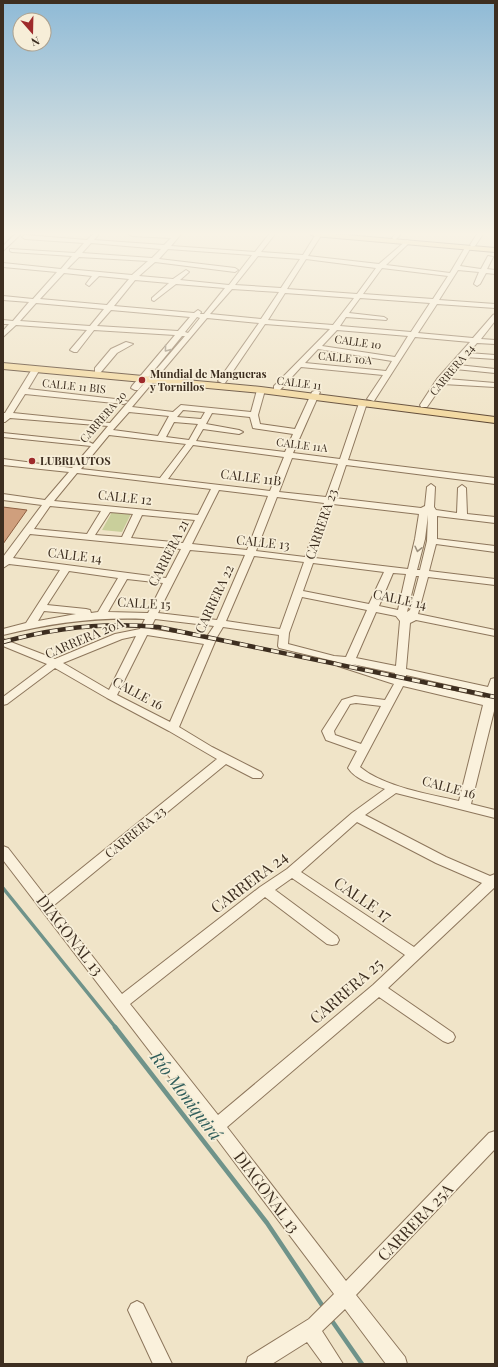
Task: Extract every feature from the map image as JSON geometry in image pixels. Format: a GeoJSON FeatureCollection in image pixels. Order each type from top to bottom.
{"type":"FeatureCollection","features":[{"type":"Feature","properties":{"kind":"main road","name":"CALLE 11"},"geometry":{"type":"LineString","coordinates":[[3,361],[98,370],[261,390],[315,394]]}},
{"type":"Feature","properties":{"kind":"main road","name":"CALLE 11"},"geometry":{"type":"LineString","coordinates":[[3,366],[222,381],[495,420]]}},
{"type":"Feature","properties":{"kind":"main road","name":"CALLE 11"},"geometry":{"type":"LineString","coordinates":[[367,401],[424,405],[495,414]]}},
{"type":"Feature","properties":{"kind":"street"},"geometry":{"type":"LineString","coordinates":[[3,298],[22,303],[33,301],[495,342]]}},
{"type":"Feature","properties":{"kind":"street"},"geometry":{"type":"LineString","coordinates":[[22,303],[27,298]]}},
{"type":"Feature","properties":{"kind":"street"},"geometry":{"type":"LineString","coordinates":[[3,334],[36,298]]}},
{"type":"Feature","properties":{"kind":"street"},"geometry":{"type":"LineString","coordinates":[[74,350],[116,298]]}},
{"type":"Feature","properties":{"kind":"street","name":"CARRERA 20"},"geometry":{"type":"LineString","coordinates":[[149,377],[179,334],[210,298]]}},
{"type":"Feature","properties":{"kind":"street","name":"CARRERA 20"},"geometry":{"type":"LineString","coordinates":[[4,560],[45,502],[70,471],[149,377],[189,335],[221,298]]}},
{"type":"Feature","properties":{"kind":"street"},"geometry":{"type":"LineString","coordinates":[[222,381],[278,298]]}},
{"type":"Feature","properties":{"kind":"street"},"geometry":{"type":"LineString","coordinates":[[328,298],[436,301],[495,306]]}},
{"type":"Feature","properties":{"kind":"street"},"geometry":{"type":"LineString","coordinates":[[277,388],[335,328],[356,298]]}},
{"type":"Feature","properties":{"kind":"street","name":"CARRERA 23"},"geometry":{"type":"LineString","coordinates":[[334,659],[283,646],[284,633],[299,593],[328,503],[367,401],[388,373],[412,334],[438,298]]}},
{"type":"Feature","properties":{"kind":"street"},"geometry":{"type":"LineString","coordinates":[[4,323],[15,311]]}},
{"type":"Feature","properties":{"kind":"street"},"geometry":{"type":"LineString","coordinates":[[345,315],[384,319]]}},
{"type":"Feature","properties":{"kind":"street","name":"CARRERA 24"},"geometry":{"type":"LineString","coordinates":[[424,405],[440,380],[476,340],[495,316]]}},
{"type":"Feature","properties":{"kind":"street"},"geometry":{"type":"LineString","coordinates":[[4,323],[92,327],[189,335]]}},
{"type":"Feature","properties":{"kind":"street"},"geometry":{"type":"LineString","coordinates":[[98,370],[114,350],[129,344]]}},
{"type":"Feature","properties":{"kind":"street","name":"CALLE 10"},"geometry":{"type":"LineString","coordinates":[[317,347],[397,359]]}},
{"type":"Feature","properties":{"kind":"street"},"geometry":{"type":"LineString","coordinates":[[463,355],[495,358]]}},
{"type":"Feature","properties":{"kind":"street","name":"CALLE 10A"},"geometry":{"type":"LineString","coordinates":[[300,365],[388,373]]}},
{"type":"Feature","properties":{"kind":"street"},"geometry":{"type":"LineString","coordinates":[[453,366],[495,371]]}},
{"type":"Feature","properties":{"kind":"street"},"geometry":{"type":"LineString","coordinates":[[4,417],[36,369]]}},
{"type":"Feature","properties":{"kind":"street"},"geometry":{"type":"LineString","coordinates":[[440,380],[495,385]]}},
{"type":"Feature","properties":{"kind":"street"},"geometry":{"type":"LineString","coordinates":[[254,419],[261,390]]}},
{"type":"Feature","properties":{"kind":"street","name":"CALLE 11 BIS"},"geometry":{"type":"LineString","coordinates":[[22,391],[125,405],[173,417],[181,407],[210,410],[254,419],[260,428],[297,432]]}},
{"type":"Feature","properties":{"kind":"street","name":"CARRERA 22"},"geometry":{"type":"LineString","coordinates":[[173,728],[210,642],[221,624],[297,432],[315,394]]}},
{"type":"Feature","properties":{"kind":"street"},"geometry":{"type":"LineString","coordinates":[[163,480],[191,443],[210,410]]}},
{"type":"Feature","properties":{"kind":"street","name":"CALLE 11A"},"geometry":{"type":"LineString","coordinates":[[4,417],[107,428],[161,439],[495,481]]}},
{"type":"Feature","properties":{"kind":"street"},"geometry":{"type":"LineString","coordinates":[[161,439],[173,417],[239,432]]}},
{"type":"Feature","properties":{"kind":"street","name":"CARRERA 20"},"geometry":{"type":"LineString","coordinates":[[70,471],[89,444],[107,428]]}},
{"type":"Feature","properties":{"kind":"street"},"geometry":{"type":"LineString","coordinates":[[3,435],[89,444]]}},
{"type":"Feature","properties":{"kind":"street","name":"CALLE 11B"},"geometry":{"type":"LineString","coordinates":[[3,462],[216,488]]}},
{"type":"Feature","properties":{"kind":"street","name":"CALLE 11B"},"geometry":{"type":"LineString","coordinates":[[3,466],[163,480],[328,503],[429,512],[495,520]]}},
{"type":"Feature","properties":{"kind":"street"},"geometry":{"type":"LineString","coordinates":[[407,617],[423,573],[432,540],[429,512],[431,487]]}},
{"type":"Feature","properties":{"kind":"street","name":"CARRERA 21"},"geometry":{"type":"LineString","coordinates":[[111,696],[216,488]]}},
{"type":"Feature","properties":{"kind":"street"},"geometry":{"type":"LineString","coordinates":[[462,488],[462,516]]}},
{"type":"Feature","properties":{"kind":"street","name":"CALLE 12"},"geometry":{"type":"LineString","coordinates":[[3,497],[200,518]]}},
{"type":"Feature","properties":{"kind":"street","name":"CARRERA 20"},"geometry":{"type":"LineString","coordinates":[[4,560],[28,531],[45,502]]}},
{"type":"Feature","properties":{"kind":"street"},"geometry":{"type":"LineString","coordinates":[[90,536],[107,508]]}},
{"type":"Feature","properties":{"kind":"street"},"geometry":{"type":"LineString","coordinates":[[125,540],[139,512]]}},
{"type":"Feature","properties":{"kind":"street"},"geometry":{"type":"LineString","coordinates":[[388,704],[356,699],[346,702],[328,731],[330,737],[364,749],[388,704],[401,676],[412,572],[429,512]]}},
{"type":"Feature","properties":{"kind":"street","name":"CALLE 11B"},"geometry":{"type":"LineString","coordinates":[[429,512],[495,523]]}},
{"type":"Feature","properties":{"kind":"street","name":"CALLE 13"},"geometry":{"type":"LineString","coordinates":[[28,531],[250,553],[495,582]]}},
{"type":"Feature","properties":{"kind":"street"},"geometry":{"type":"LineString","coordinates":[[432,540],[495,549]]}},
{"type":"Feature","properties":{"kind":"street","name":"CALLE 14"},"geometry":{"type":"LineString","coordinates":[[4,560],[168,581]]}},
{"type":"Feature","properties":{"kind":"street"},"geometry":{"type":"LineString","coordinates":[[30,625],[66,568]]}},
{"type":"Feature","properties":{"kind":"street"},"geometry":{"type":"LineString","coordinates":[[350,660],[390,569]]}},
{"type":"Feature","properties":{"kind":"street"},"geometry":{"type":"LineString","coordinates":[[42,608],[102,614],[124,575]]}},
{"type":"Feature","properties":{"kind":"street","name":"CALLE 14"},"geometry":{"type":"LineString","coordinates":[[299,593],[373,607],[407,617],[495,633]]}},
{"type":"Feature","properties":{"kind":"street","name":"CALLE 15"},"geometry":{"type":"LineString","coordinates":[[3,632],[30,625],[102,614],[152,616],[284,633]]}},
{"type":"Feature","properties":{"kind":"street","name":"CARRERA 20A"},"geometry":{"type":"LineString","coordinates":[[3,702],[55,663],[119,636],[145,631],[210,642]]}},
{"type":"Feature","properties":{"kind":"street","name":"CALLE 16"},"geometry":{"type":"LineString","coordinates":[[6,645],[55,663],[111,696],[173,728],[257,775]]}},
{"type":"Feature","properties":{"kind":"street"},"geometry":{"type":"LineString","coordinates":[[334,659],[350,660],[492,703]]}},
{"type":"Feature","properties":{"kind":"street"},"geometry":{"type":"LineString","coordinates":[[334,659],[349,667],[401,676],[494,688],[492,703],[464,806]]}},
{"type":"Feature","properties":{"kind":"street","name":"CALLE 16"},"geometry":{"type":"LineString","coordinates":[[364,749],[354,768],[357,773],[394,788],[495,814]]}},
{"type":"Feature","properties":{"kind":"street","name":"CARRERA 23"},"geometry":{"type":"LineString","coordinates":[[45,905],[225,758]]}},
{"type":"Feature","properties":{"kind":"street","name":"CARRERA 24"},"geometry":{"type":"LineString","coordinates":[[122,1002],[265,890],[292,872],[356,816],[394,788]]}},
{"type":"Feature","properties":{"kind":"street"},"geometry":{"type":"LineString","coordinates":[[356,816],[441,860],[493,880]]}},
{"type":"Feature","properties":{"kind":"street","name":"DIAGONAL 13"},"geometry":{"type":"LineString","coordinates":[[3,851],[217,1126],[340,1301],[398,1364]]}},
{"type":"Feature","properties":{"kind":"street","name":"CALLE 17"},"geometry":{"type":"LineString","coordinates":[[292,872],[414,954]]}},
{"type":"Feature","properties":{"kind":"street","name":"CARRERA 25"},"geometry":{"type":"LineString","coordinates":[[217,1126],[378,989],[493,880]]}},
{"type":"Feature","properties":{"kind":"street"},"geometry":{"type":"LineString","coordinates":[[265,890],[332,940]]}},
{"type":"Feature","properties":{"kind":"street"},"geometry":{"type":"LineString","coordinates":[[378,989],[448,1037]]}},
{"type":"Feature","properties":{"kind":"street","name":"CARRERA 25A"},"geometry":{"type":"LineString","coordinates":[[255,1364],[314,1325],[340,1301],[495,1138]]}},
{"type":"Feature","properties":{"kind":"street"},"geometry":{"type":"LineString","coordinates":[[136,1310],[163,1364]]}},
{"type":"Feature","properties":{"kind":"street"},"geometry":{"type":"LineString","coordinates":[[314,1325],[334,1364]]}},
{"type":"Feature","properties":{"kind":"green space"},"geometry":{"type":"Polygon","coordinates":[[[112,512],[131,514],[122,532],[102,530],[112,512]]]}},
{"type":"Feature","properties":{"kind":"building"},"geometry":{"type":"Polygon","coordinates":[[[3,507],[27,510],[3,544],[3,507]]]}},
{"type":"Feature","properties":{"kind":"waterway","name":"Río Moniquirá"},"geometry":{"type":"LineString","coordinates":[[3,888],[116,1028]]}},
{"type":"Feature","properties":{"kind":"waterway","name":"Río Moniquirá"},"geometry":{"type":"LineString","coordinates":[[115,1027],[267,1223],[324,1308]]}},
{"type":"Feature","properties":{"kind":"waterway"},"geometry":{"type":"LineString","coordinates":[[330,1318],[362,1364]]}},
{"type":"Feature","properties":{"kind":"railway"},"geometry":{"type":"LineString","coordinates":[[3,642],[41,633],[80,627],[119,625],[158,627],[495,697]]}},
{"type":"Feature","properties":{"kind":"place","name":"Mundial de Mangueras y Tornillos"},"geometry":{"type":"Point","coordinates":[142,380]}},
{"type":"Feature","properties":{"kind":"place","name":"LUBRIAUTOS"},"geometry":{"type":"Point","coordinates":[32,461]}}]}
